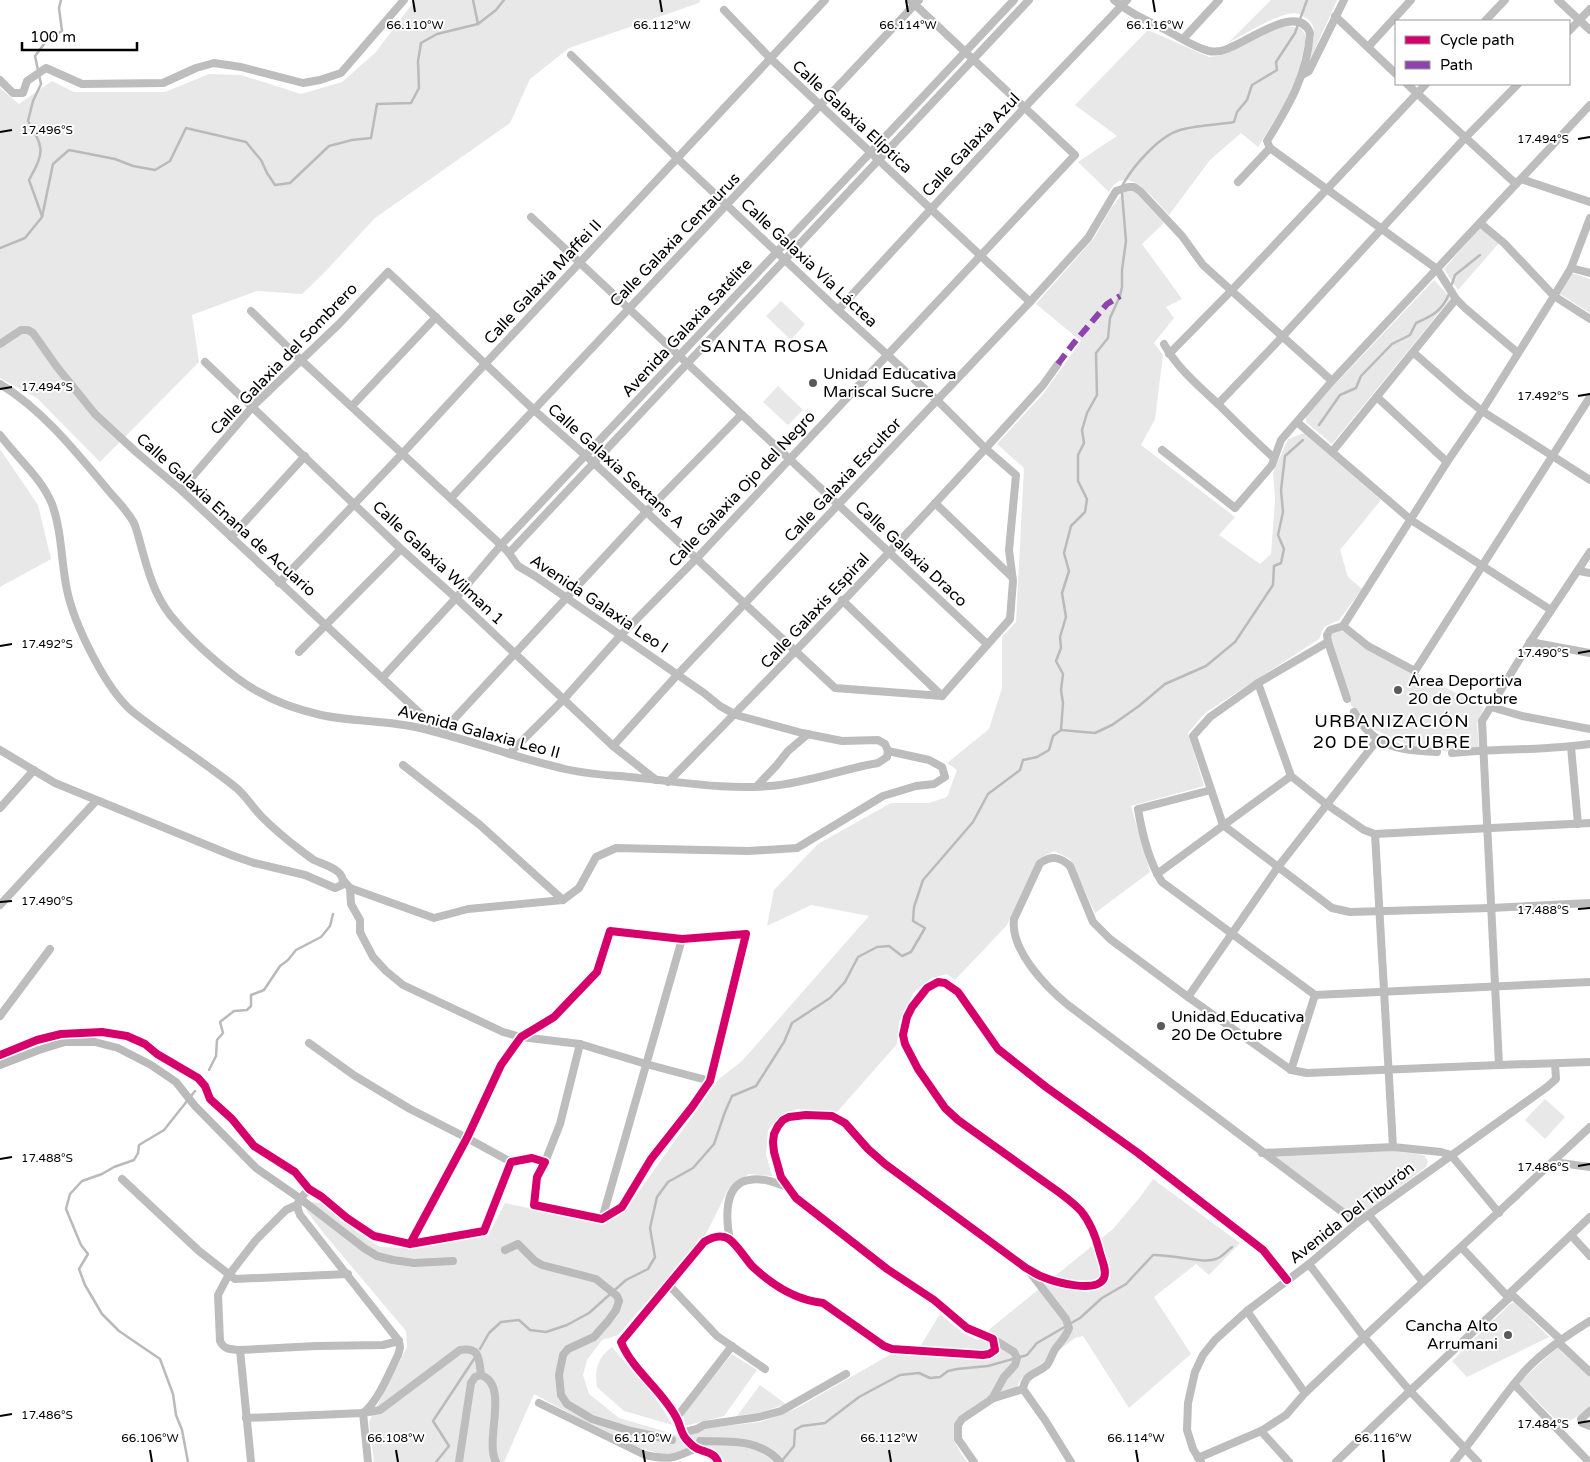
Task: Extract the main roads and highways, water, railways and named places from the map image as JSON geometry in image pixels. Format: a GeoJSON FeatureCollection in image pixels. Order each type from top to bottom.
{"type":"FeatureCollection","features":[{"type":"Feature","properties":{"kind":"waterway"},"geometry":{"type":"LineString","coordinates":[[42,216],[29,180],[40,156],[40,144],[28,121],[33,101],[41,84],[35,56],[47,40],[62,31],[59,8],[61,0]]}},
{"type":"Feature","properties":{"kind":"waterway"},"geometry":{"type":"LineString","coordinates":[[473,0],[478,24]]}},
{"type":"Feature","properties":{"kind":"waterway"},"geometry":{"type":"LineString","coordinates":[[0,248],[25,238],[42,217],[53,164],[69,150],[115,159],[133,166],[155,170],[170,161],[186,128],[246,142],[261,160],[275,185],[290,183],[329,146],[352,140],[371,138],[377,104],[411,103],[419,88],[418,61],[421,43],[437,34],[478,24],[496,10],[504,0]]}},
{"type":"Feature","properties":{"kind":"waterway"},"geometry":{"type":"LineString","coordinates":[[1122,186],[1140,160],[1166,137],[1175,132],[1190,128],[1234,122],[1237,112],[1247,100],[1252,85],[1277,70],[1276,62],[1295,33],[1307,0]]}},
{"type":"Feature","properties":{"kind":"waterway"},"geometry":{"type":"LineString","coordinates":[[480,1349],[489,1333],[501,1322],[519,1320],[530,1330],[546,1332],[567,1325],[589,1313],[626,1280],[648,1269],[655,1257],[650,1228],[657,1197],[668,1182],[693,1168],[714,1144],[732,1096],[756,1086],[784,1042],[792,1023],[830,998],[845,982],[858,957],[877,947],[889,946],[902,956],[911,952],[925,928],[913,921],[914,907],[923,880],[973,822],[988,794],[1020,770],[1023,760],[1037,757],[1049,750],[1053,736],[1061,730],[1063,674],[1056,661],[1061,648],[1060,637],[1066,617],[1062,593],[1069,571],[1064,553],[1071,526],[1085,512],[1087,499],[1078,481],[1078,455],[1084,443],[1082,430],[1087,413],[1097,395],[1096,353],[1108,338],[1110,318],[1122,287],[1126,241],[1122,193]]}},
{"type":"Feature","properties":{"kind":"waterway"},"geometry":{"type":"LineString","coordinates":[[1452,284],[1455,275],[1480,255]]}},
{"type":"Feature","properties":{"kind":"waterway"},"geometry":{"type":"LineString","coordinates":[[1319,425],[1340,395],[1356,388],[1361,376],[1392,344],[1410,335],[1416,323],[1436,312],[1443,305],[1449,294]]}},
{"type":"Feature","properties":{"kind":"waterway"},"geometry":{"type":"LineString","coordinates":[[1061,730],[1095,733],[1112,725],[1165,684],[1206,666],[1235,642],[1273,585],[1274,566],[1281,563],[1284,549],[1278,535],[1283,512],[1281,490],[1285,456],[1303,440]]}},
{"type":"Feature","properties":{"kind":"waterway"},"geometry":{"type":"LineString","coordinates":[[209,1070],[216,1056],[217,1040],[223,1033],[220,1022],[234,1011],[247,1010],[251,1006],[251,995],[264,990],[280,966],[296,950],[321,937],[330,926],[333,914]]}},
{"type":"Feature","properties":{"kind":"waterway"},"geometry":{"type":"LineString","coordinates":[[0,1065],[65,1042],[95,1042],[118,1048],[151,1065],[176,1082],[195,1106],[256,1168],[298,1197],[364,1248],[377,1256],[393,1260],[414,1263],[453,1261]]}},
{"type":"Feature","properties":{"kind":"waterway"},"geometry":{"type":"LineString","coordinates":[[188,1462],[182,1430],[176,1415],[173,1394],[160,1359],[119,1331],[102,1314],[85,1285],[79,1269],[88,1254],[81,1245],[66,1209],[70,1194],[82,1181],[134,1160],[138,1153],[139,1145],[164,1130],[195,1091]]}},
{"type":"Feature","properties":{"kind":"waterway"},"geometry":{"type":"LineString","coordinates":[[505,1250],[518,1244],[535,1261],[542,1265],[596,1279],[617,1296],[619,1301],[616,1310],[594,1337],[568,1349],[563,1355],[559,1375],[561,1395],[567,1404],[592,1419],[631,1431],[672,1440]]}},
{"type":"Feature","properties":{"kind":"waterway"},"geometry":{"type":"LineString","coordinates":[[781,1462],[794,1446],[795,1430],[802,1426],[825,1423],[859,1397],[900,1375],[919,1373],[930,1378],[940,1377],[948,1371],[988,1366],[1027,1355],[1037,1343],[1080,1318],[1102,1298],[1126,1284],[1153,1255],[1210,1260],[1220,1257],[1232,1247]]}},
{"type":"Feature","properties":{"kind":"waterway"},"geometry":{"type":"LineString","coordinates":[[436,1462],[449,1446],[433,1421],[476,1356]]}},
{"type":"Feature","properties":{"kind":"waterway"},"geometry":{"type":"LineString","coordinates":[[700,1441],[753,1445],[772,1454],[780,1462]]}},
{"type":"Feature","properties":{"kind":"place","name":"Unidad Educativa Mariscal Sucre"},"geometry":{"type":"Point","coordinates":[813,383]}},
{"type":"Feature","properties":{"kind":"place","name":"Área Deportiva 20 de Octubre"},"geometry":{"type":"Point","coordinates":[1398,690]}},
{"type":"Feature","properties":{"kind":"place","name":"Unidad Educativa 20 De Octubre"},"geometry":{"type":"Point","coordinates":[1161,1026]}},
{"type":"Feature","properties":{"kind":"place","name":"Cancha Alto Arrumani"},"geometry":{"type":"Point","coordinates":[1508,1335]}},
{"type":"Feature","properties":{"kind":"district","name":"SANTA ROSA"},"geometry":{"type":"Point","coordinates":[765,346]}},
{"type":"Feature","properties":{"kind":"district","name":"URBANIZACIÓN 20 DE OCTUBRE"},"geometry":{"type":"Point","coordinates":[1392,731]}}]}
